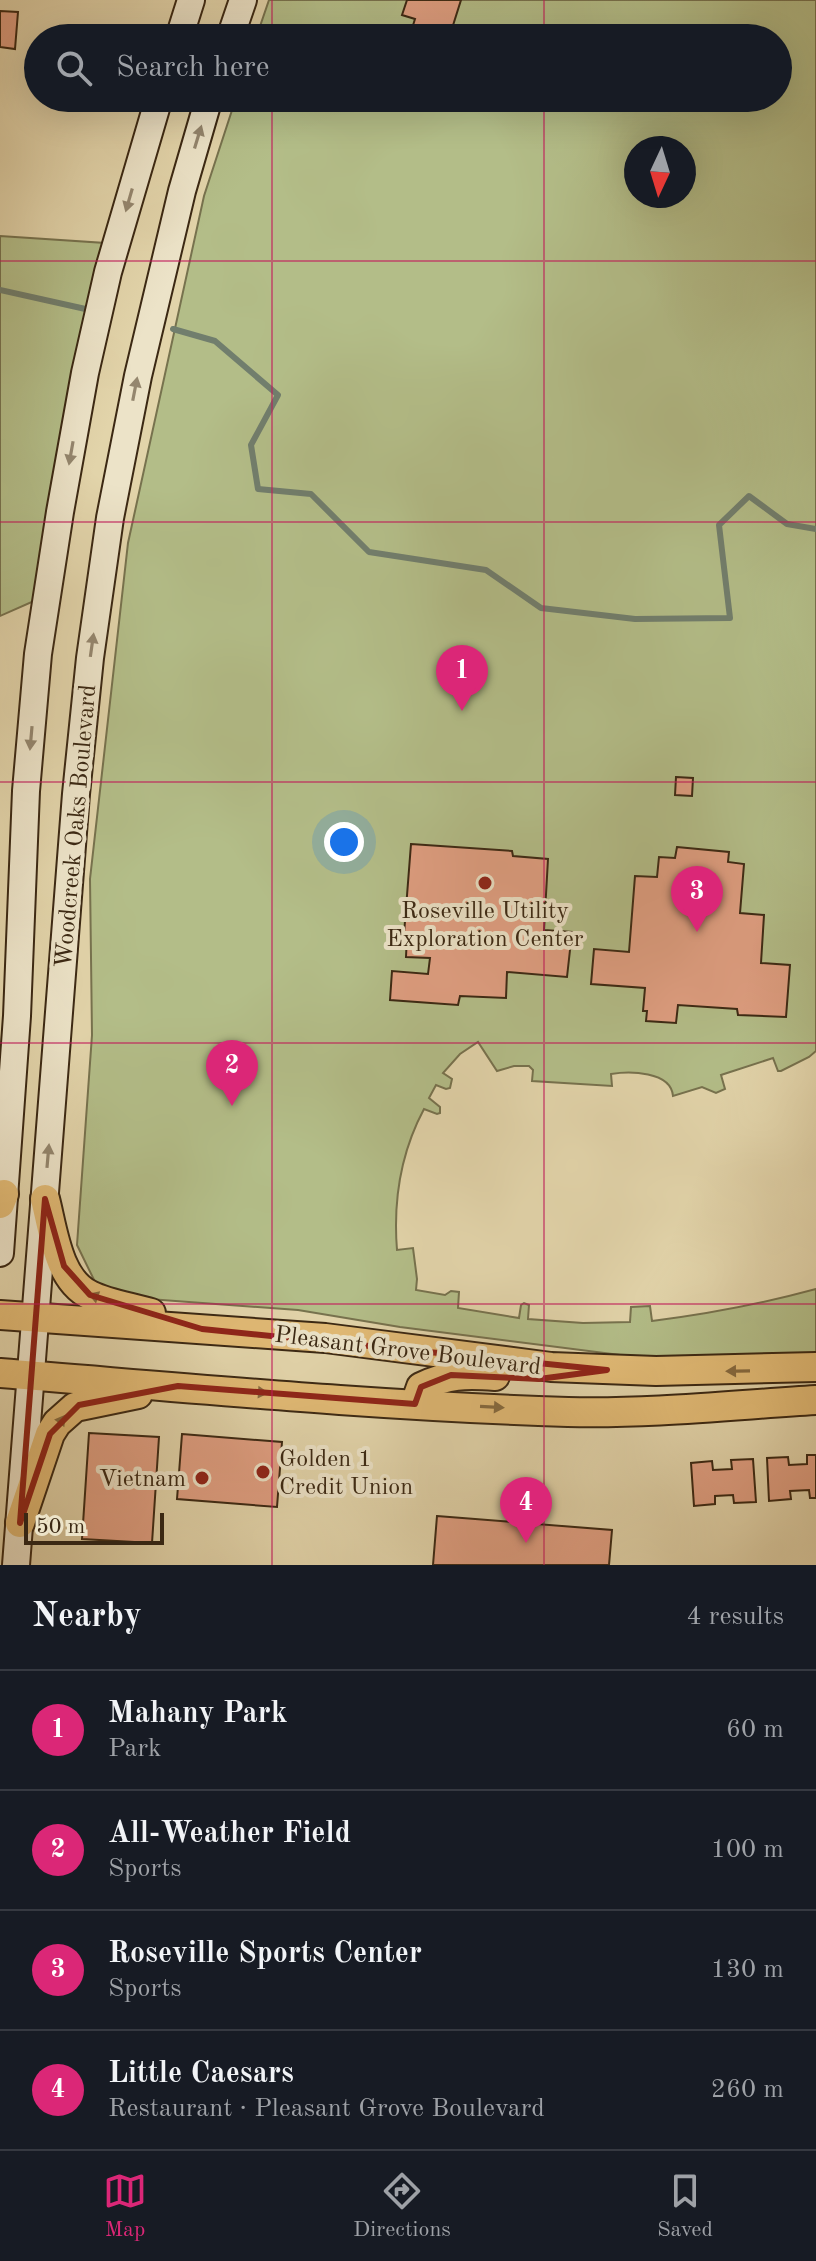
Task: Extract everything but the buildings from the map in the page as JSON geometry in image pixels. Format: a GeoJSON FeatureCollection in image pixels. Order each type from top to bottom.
{"type":"FeatureCollection","features":[{"type":"Feature","properties":{"kind":"main road"},"geometry":{"type":"LineString","coordinates":[[183,24],[191,0]]}},
{"type":"Feature","properties":{"kind":"main road"},"geometry":{"type":"LineString","coordinates":[[235,24],[243,0]]}},
{"type":"Feature","properties":{"kind":"main road","name":"Woodcreek Oaks Boulevard"},"geometry":{"type":"LineString","coordinates":[[0,1253],[17,1016],[26,791],[38,654],[85,373],[108,272],[155,112]]}},
{"type":"Feature","properties":{"kind":"main road","name":"Woodcreek Oaks Boulevard"},"geometry":{"type":"LineString","coordinates":[[16,1565],[76,794],[90,658],[110,518],[160,276],[205,112]]}},
{"type":"Feature","properties":{"kind":"main road"},"geometry":{"type":"LineString","coordinates":[[45,1199],[64,1266],[77,1286],[90,1295],[202,1329]]}},
{"type":"Feature","properties":{"kind":"main road","name":"Pleasant Grove Boulevard"},"geometry":{"type":"LineString","coordinates":[[0,1315],[352,1341],[504,1361],[607,1370],[746,1371],[816,1367]]}},
{"type":"Feature","properties":{"kind":"main road"},"geometry":{"type":"LineString","coordinates":[[415,1404],[421,1387],[451,1375],[539,1379],[607,1370]]}},
{"type":"Feature","properties":{"kind":"main road","name":"Pleasant Grove Boulevard"},"geometry":{"type":"LineString","coordinates":[[0,1373],[415,1404],[568,1412],[637,1412],[816,1400]]}},
{"type":"Feature","properties":{"kind":"main road"},"geometry":{"type":"LineString","coordinates":[[20,1523],[50,1434],[67,1413],[79,1405],[178,1386]]}},
{"type":"Feature","properties":{"kind":"highlighted area"},"geometry":{"type":"Polygon","coordinates":[[[45,1199],[64,1266],[90,1295],[202,1329],[607,1370],[539,1379],[451,1375],[421,1387],[415,1404],[178,1386],[79,1405],[50,1434],[20,1523],[45,1199]]]}},
{"type":"Feature","properties":{"kind":"green space"},"geometry":{"type":"Polygon","coordinates":[[[269,0],[816,0],[816,1051],[781,1071],[778,1071],[773,1058],[721,1075],[725,1089],[716,1093],[702,1087],[673,1096],[665,1082],[648,1074],[611,1074],[612,1086],[532,1081],[533,1070],[529,1066],[497,1071],[478,1042],[460,1054],[443,1073],[452,1079],[450,1088],[436,1085],[429,1098],[440,1107],[440,1113],[424,1109],[416,1126],[400,1178],[396,1231],[397,1250],[413,1248],[416,1290],[445,1295],[451,1291],[459,1292],[458,1308],[519,1318],[524,1303],[529,1305],[528,1319],[630,1322],[631,1307],[650,1306],[652,1321],[734,1308],[816,1289],[816,1356],[636,1357],[400,1327],[298,1310],[122,1297],[97,1286],[77,1245],[92,1035],[90,879],[128,543],[204,196],[231,112],[792,112],[792,24],[261,24],[269,0]]]}},
{"type":"Feature","properties":{"kind":"green space"},"geometry":{"type":"Polygon","coordinates":[[[0,236],[105,243],[52,480],[34,601],[0,616],[0,236]]]}},
{"type":"Feature","properties":{"kind":"waterway"},"geometry":{"type":"LineString","coordinates":[[0,290],[90,310]]}},
{"type":"Feature","properties":{"kind":"waterway"},"geometry":{"type":"LineString","coordinates":[[173,329],[215,341],[278,395],[251,445],[258,489],[311,494],[369,552],[486,570],[541,608],[635,619],[730,618],[719,525],[749,496],[787,524],[816,529]]}},
{"type":"Feature","properties":{"kind":"place","name":"Mahany Park"},"geometry":{"type":"Point","coordinates":[462,711]}},
{"type":"Feature","properties":{"kind":"place","name":"Roseville Utility Exploration Center"},"geometry":{"type":"Point","coordinates":[485,883]}},
{"type":"Feature","properties":{"kind":"place","name":"Roseville Sports Center"},"geometry":{"type":"Point","coordinates":[697,932]}},
{"type":"Feature","properties":{"kind":"place","name":"All-Weather Field"},"geometry":{"type":"Point","coordinates":[232,1106]}},
{"type":"Feature","properties":{"kind":"place","name":"Golden 1 Credit Union"},"geometry":{"type":"Point","coordinates":[263,1472]}},
{"type":"Feature","properties":{"kind":"place","name":"Vietnam"},"geometry":{"type":"Point","coordinates":[202,1478]}},
{"type":"Feature","properties":{"kind":"place","name":"Little Caesars"},"geometry":{"type":"Point","coordinates":[526,1543]}}]}
